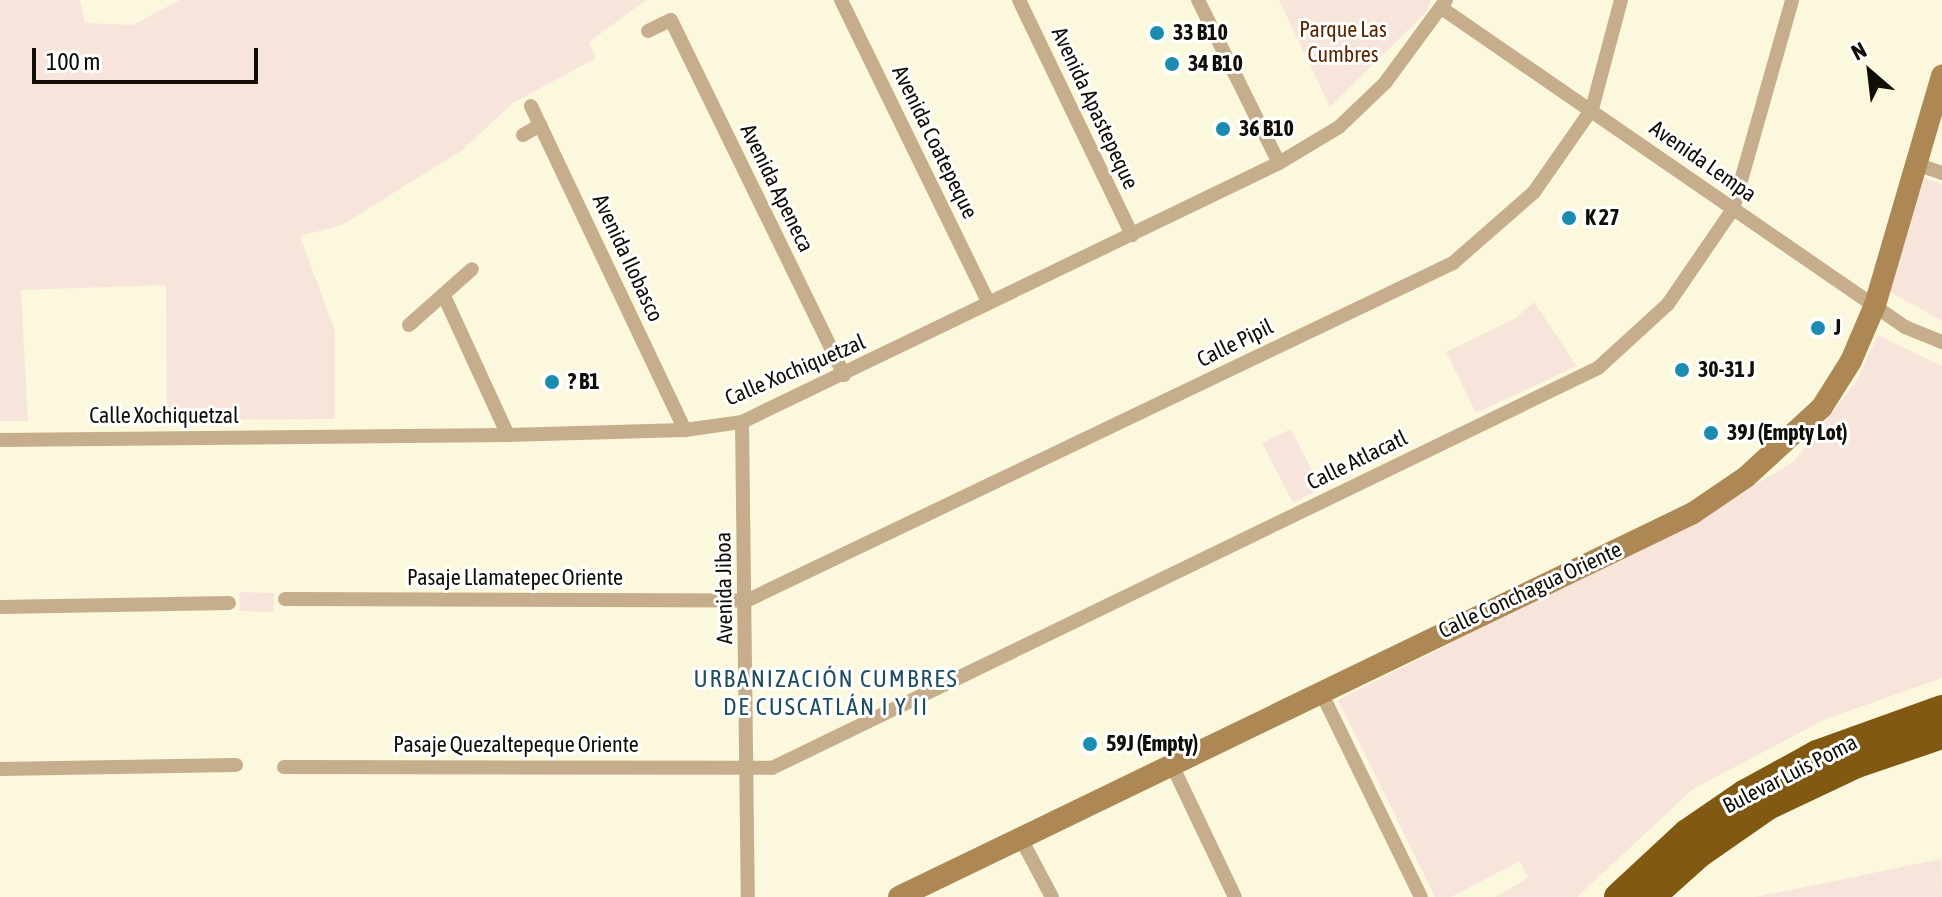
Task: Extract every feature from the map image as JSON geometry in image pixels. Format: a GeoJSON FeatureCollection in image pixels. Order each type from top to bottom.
{"type":"FeatureCollection","features":[{"type":"Feature","properties":{"kind":"highway","name":"Bulevar Luis Poma"},"geometry":{"type":"LineString","coordinates":[[1618,897],[1687,833],[1744,794],[1817,754],[1942,709]]}},
{"type":"Feature","properties":{"kind":"highway","name":"Bulevar Luis Poma"},"geometry":{"type":"LineString","coordinates":[[1651,897],[1699,854],[1768,806],[1857,764],[1942,735]]}},
{"type":"Feature","properties":{"kind":"main road","name":"Calle Conchagua Oriente"},"geometry":{"type":"LineString","coordinates":[[899,897],[1019,835],[1693,513],[1746,477],[1822,407],[1851,361],[1875,305],[1942,76]]}},
{"type":"Feature","properties":{"kind":"street","name":"Avenida Coatepeque"},"geometry":{"type":"LineString","coordinates":[[841,0],[989,303]]}},
{"type":"Feature","properties":{"kind":"street","name":"Avenida Apastepeque"},"geometry":{"type":"LineString","coordinates":[[1019,0],[1132,235]]}},
{"type":"Feature","properties":{"kind":"street"},"geometry":{"type":"LineString","coordinates":[[1198,0],[1279,163]]}},
{"type":"Feature","properties":{"kind":"street","name":"Calle Pipil"},"geometry":{"type":"LineString","coordinates":[[746,601],[1453,263],[1534,192],[1592,109],[1621,0]]}},
{"type":"Feature","properties":{"kind":"street","name":"Calle Atlacatl"},"geometry":{"type":"LineString","coordinates":[[749,767],[772,768],[1598,368],[1668,304],[1733,209],[1792,0]]}},
{"type":"Feature","properties":{"kind":"street","name":"Calle Xochiquetzal"},"geometry":{"type":"LineString","coordinates":[[0,440],[508,435],[685,430],[742,422],[1279,163],[1339,127],[1385,83],[1444,5]]}},
{"type":"Feature","properties":{"kind":"street","name":"Avenida Lempa"},"geometry":{"type":"LineString","coordinates":[[1444,5],[1905,327],[1942,342]]}},
{"type":"Feature","properties":{"kind":"street","name":"Avenida Apeneca"},"geometry":{"type":"LineString","coordinates":[[648,31],[671,20],[844,375]]}},
{"type":"Feature","properties":{"kind":"street","name":"Avenida Ilobasco"},"geometry":{"type":"LineString","coordinates":[[531,106],[685,430]]}},
{"type":"Feature","properties":{"kind":"street"},"geometry":{"type":"LineString","coordinates":[[523,135],[540,125]]}},
{"type":"Feature","properties":{"kind":"street"},"geometry":{"type":"LineString","coordinates":[[1916,164],[1942,173]]}},
{"type":"Feature","properties":{"kind":"street"},"geometry":{"type":"LineString","coordinates":[[409,325],[472,269]]}},
{"type":"Feature","properties":{"kind":"street"},"geometry":{"type":"LineString","coordinates":[[444,296],[508,435]]}},
{"type":"Feature","properties":{"kind":"street","name":"Avenida Jiboa"},"geometry":{"type":"LineString","coordinates":[[742,422],[749,767],[748,897]]}},
{"type":"Feature","properties":{"kind":"street","name":"Pasaje Llamatepec Oriente"},"geometry":{"type":"LineString","coordinates":[[285,599],[746,601]]}},
{"type":"Feature","properties":{"kind":"street"},"geometry":{"type":"LineString","coordinates":[[0,607],[229,603]]}},
{"type":"Feature","properties":{"kind":"street"},"geometry":{"type":"LineString","coordinates":[[1320,690],[1421,897]]}},
{"type":"Feature","properties":{"kind":"street"},"geometry":{"type":"LineString","coordinates":[[1171,763],[1235,897]]}},
{"type":"Feature","properties":{"kind":"street"},"geometry":{"type":"LineString","coordinates":[[0,769],[236,765]]}},
{"type":"Feature","properties":{"kind":"street","name":"Pasaje Quezaltepeque Oriente"},"geometry":{"type":"LineString","coordinates":[[284,767],[749,767]]}},
{"type":"Feature","properties":{"kind":"street"},"geometry":{"type":"LineString","coordinates":[[1019,835],[1052,897]]}},
{"type":"Feature","properties":{"kind":"green space"},"geometry":{"type":"Polygon","coordinates":[[[0,0],[80,0],[85,23],[133,25],[180,0],[646,0],[589,42],[596,58],[513,103],[461,151],[342,225],[300,236],[335,331],[335,419],[167,420],[166,285],[21,290],[28,421],[0,421],[0,0]]]}},
{"type":"Feature","properties":{"kind":"green space","name":"Parque Las Cumbres"},"geometry":{"type":"Polygon","coordinates":[[[1279,0],[1431,0],[1427,11],[1330,107],[1279,0]]]}},
{"type":"Feature","properties":{"kind":"green space"},"geometry":{"type":"Polygon","coordinates":[[[1921,177],[1942,184],[1942,321],[1889,291],[1921,177]]]}},
{"type":"Feature","properties":{"kind":"green space"},"geometry":{"type":"Polygon","coordinates":[[[1534,302],[1577,366],[1476,413],[1446,352],[1516,318],[1534,302]]]}},
{"type":"Feature","properties":{"kind":"green space"},"geometry":{"type":"Polygon","coordinates":[[[1878,335],[1942,366],[1942,678],[1826,719],[1693,789],[1577,897],[1495,897],[1528,878],[1520,861],[1451,897],[1435,897],[1338,700],[1696,520],[1793,462],[1856,382],[1878,335]]]}},
{"type":"Feature","properties":{"kind":"green space"},"geometry":{"type":"Polygon","coordinates":[[[1291,429],[1321,488],[1293,503],[1262,443],[1291,429]]]}},
{"type":"Feature","properties":{"kind":"green space"},"geometry":{"type":"Polygon","coordinates":[[[240,592],[274,593],[273,612],[239,611],[240,592]]]}},
{"type":"Feature","properties":{"kind":"green space"},"geometry":{"type":"Polygon","coordinates":[[[1941,859],[1942,897],[1756,897],[1941,859]]]}},
{"type":"Feature","properties":{"kind":"place","name":"33 B10"},"geometry":{"type":"Point","coordinates":[1157,33]}},
{"type":"Feature","properties":{"kind":"place","name":"34 B10"},"geometry":{"type":"Point","coordinates":[1172,64]}},
{"type":"Feature","properties":{"kind":"place","name":"36 B10"},"geometry":{"type":"Point","coordinates":[1223,129]}},
{"type":"Feature","properties":{"kind":"place","name":"K 27"},"geometry":{"type":"Point","coordinates":[1569,218]}},
{"type":"Feature","properties":{"kind":"place","name":"J"},"geometry":{"type":"Point","coordinates":[1818,328]}},
{"type":"Feature","properties":{"kind":"place","name":"30-31 J"},"geometry":{"type":"Point","coordinates":[1682,370]}},
{"type":"Feature","properties":{"kind":"place","name":"? B1"},"geometry":{"type":"Point","coordinates":[552,382]}},
{"type":"Feature","properties":{"kind":"place","name":"39J (Empty Lot)"},"geometry":{"type":"Point","coordinates":[1711,433]}},
{"type":"Feature","properties":{"kind":"place","name":"59J (Empty)"},"geometry":{"type":"Point","coordinates":[1090,744]}},
{"type":"Feature","properties":{"kind":"district","name":"URBANIZACIÓN CUMBRES DE CUSCATLÁN I Y II"},"geometry":{"type":"Point","coordinates":[826,693]}}]}
